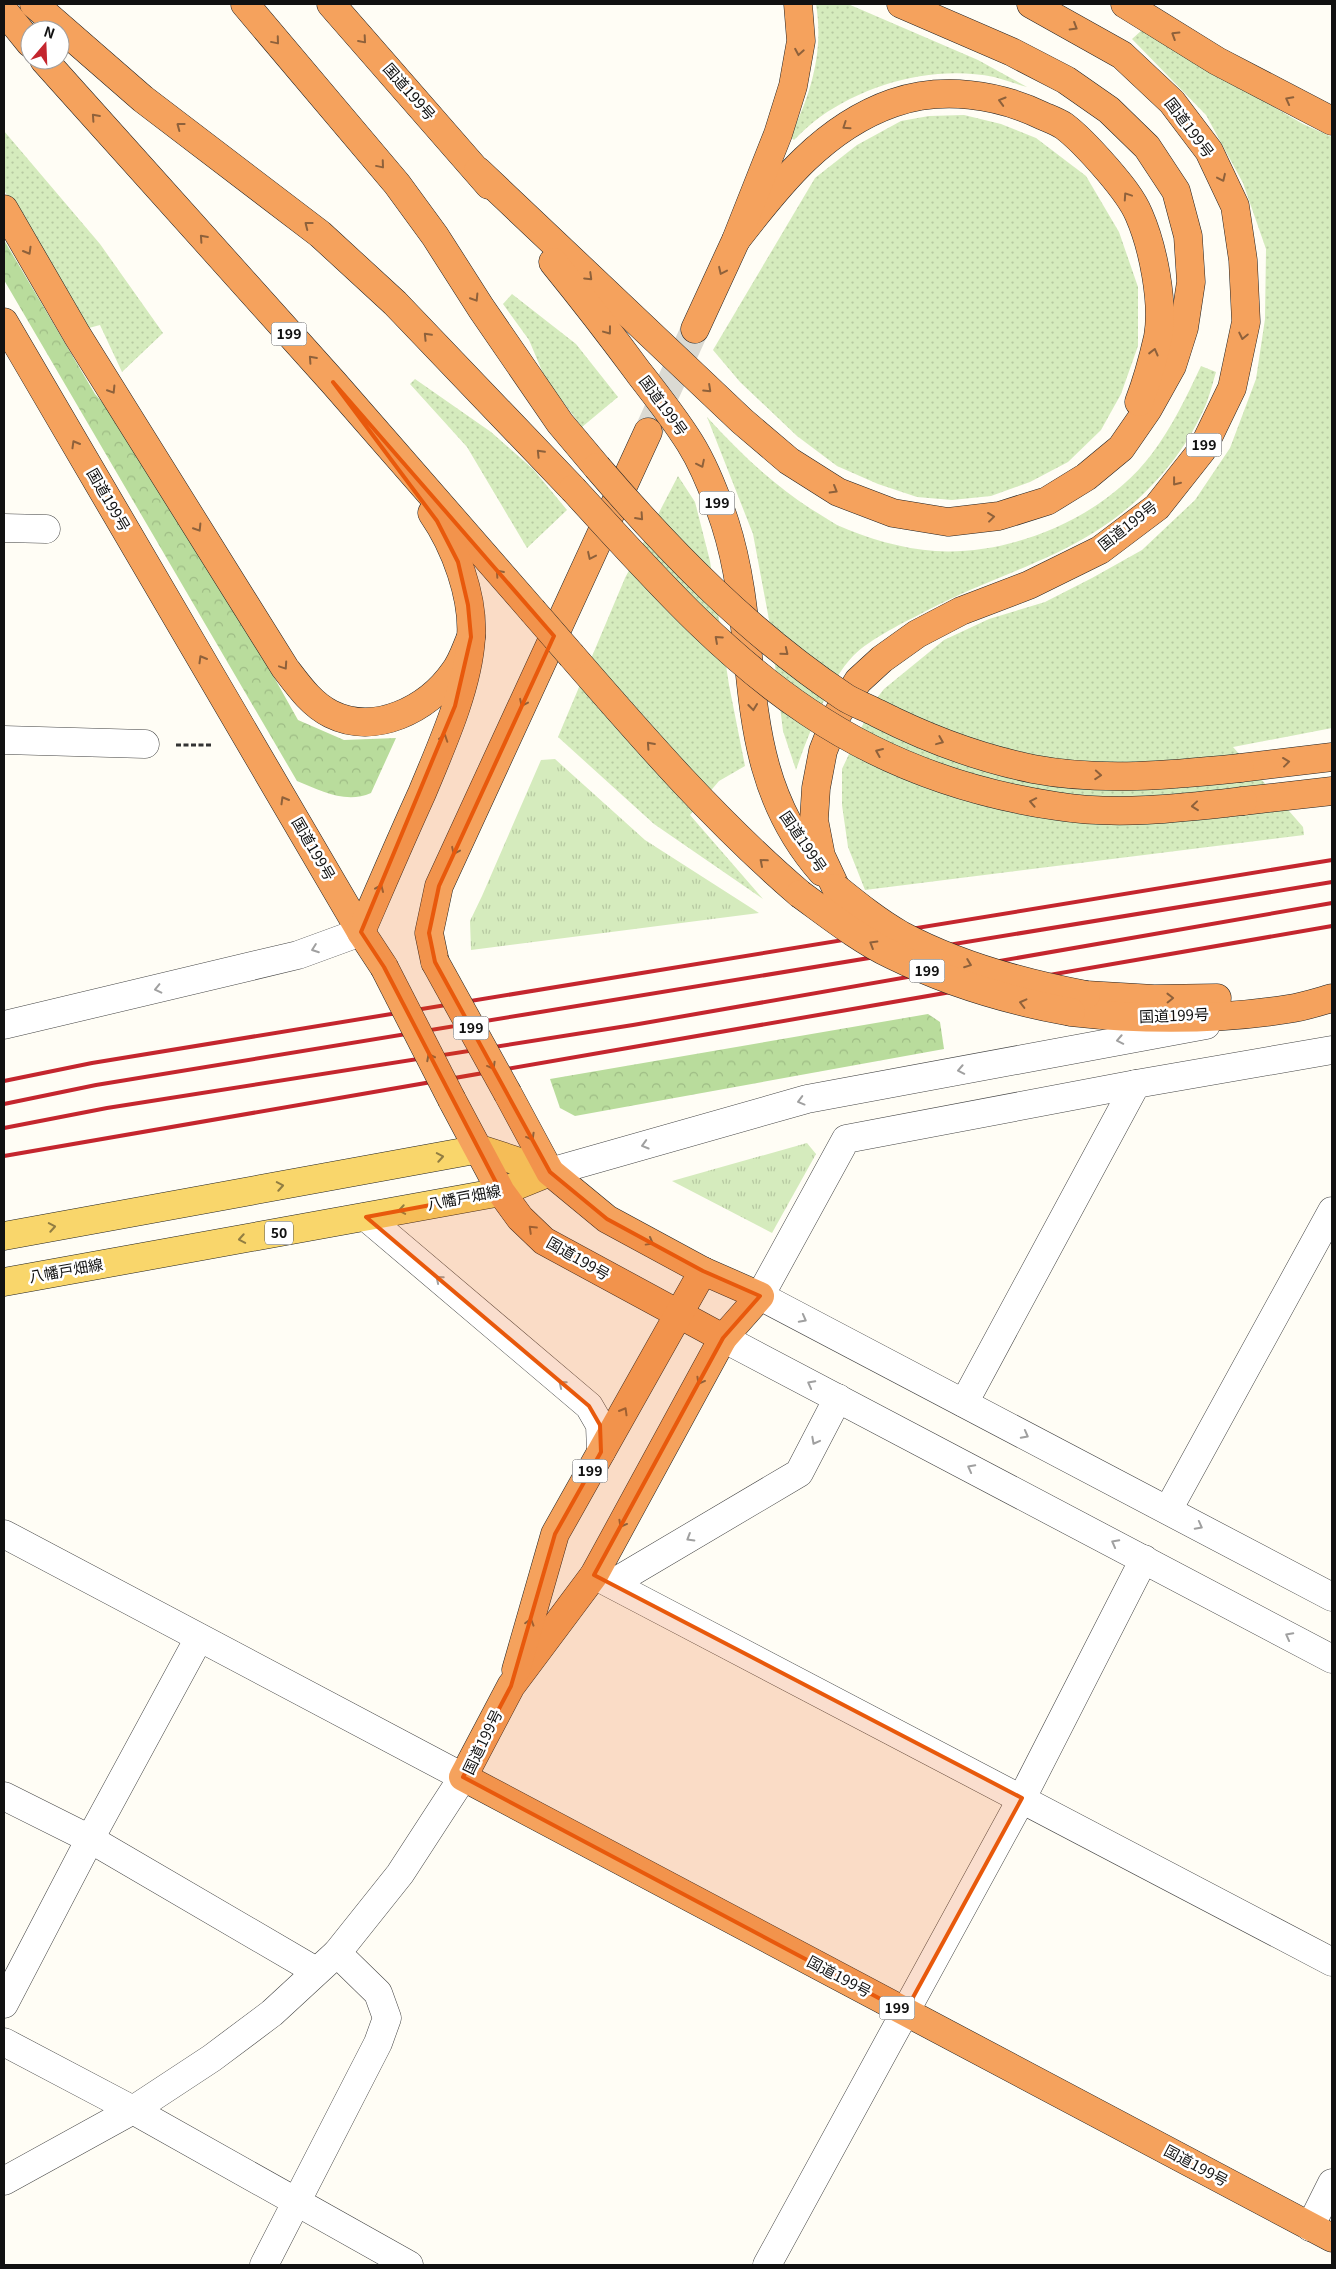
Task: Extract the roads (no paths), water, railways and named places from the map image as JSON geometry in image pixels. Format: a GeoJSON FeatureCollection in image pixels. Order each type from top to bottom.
{"type":"FeatureCollection","features":[{"type":"Feature","properties":{"kind":"highway"},"geometry":{"type":"LineString","coordinates":[[34,4],[143,99],[320,234],[402,310],[573,488],[659,584],[755,672],[808,713],[868,747],[928,774],[988,793],[1057,807],[1122,811],[1184,808],[1332,791]]}},
{"type":"Feature","properties":{"kind":"highway"},"geometry":{"type":"LineString","coordinates":[[245,4],[397,184],[435,236],[481,308],[560,422],[596,468],[682,562],[785,652],[844,697],[900,725],[966,752],[1034,769],[1101,776],[1169,775],[1332,757]]}},
{"type":"Feature","properties":{"kind":"highway","name":"国道199号"},"geometry":{"type":"LineString","coordinates":[[331,4],[478,171],[594,312],[691,445],[709,482],[725,524],[737,571],[757,734],[765,768],[777,802],[792,830],[810,858],[836,888],[867,913],[892,929],[941,954],[983,970],[1052,988],[1079,1004],[1151,1018],[1289,1009],[1332,998]]}},
{"type":"Feature","properties":{"kind":"highway"},"geometry":{"type":"LineString","coordinates":[[695,329],[736,240],[778,134],[793,86],[801,41],[798,4]]}},
{"type":"Feature","properties":{"kind":"highway"},"geometry":{"type":"LineString","coordinates":[[478,171],[742,421],[789,461],[838,492],[892,513],[948,522],[999,516],[1047,501],[1086,477],[1121,448],[1148,409],[1172,366],[1184,328],[1191,282],[1188,236],[1176,191],[1147,147],[1109,110],[1066,80],[1012,52],[901,4]]}},
{"type":"Feature","properties":{"kind":"highway","name":"国道199号"},"geometry":{"type":"LineString","coordinates":[[836,888],[821,856],[814,820],[816,788],[823,751],[837,715],[858,681],[882,659],[917,634],[961,612],[1028,585],[1100,550],[1157,507],[1202,450],[1232,388],[1246,322],[1243,260],[1235,206],[1209,151],[1172,102],[1122,56],[1032,4]]}},
{"type":"Feature","properties":{"kind":"highway"},"geometry":{"type":"LineString","coordinates":[[1125,4],[1216,61],[1332,121]]}},
{"type":"Feature","properties":{"kind":"highway"},"geometry":{"type":"LineString","coordinates":[[4,11],[20,31]]}},
{"type":"Feature","properties":{"kind":"highway","name":"国道199号"},"geometry":{"type":"LineString","coordinates":[[53,70],[333,382],[572,656],[716,817],[755,855],[800,894],[848,929],[891,955],[935,974],[1025,1004],[1079,1004],[1154,998],[1228,998],[1332,990]]}},
{"type":"Feature","properties":{"kind":"highway"},"geometry":{"type":"LineString","coordinates":[[736,240],[766,201],[819,145],[853,122],[894,103],[937,94],[982,95],[1026,108],[1063,126],[1091,150],[1117,180],[1139,213],[1151,248],[1158,289],[1158,335],[1145,385],[1121,448]]}},
{"type":"Feature","properties":{"kind":"highway"},"geometry":{"type":"LineString","coordinates":[[4,209],[77,335],[285,668],[306,694],[331,714],[360,722],[389,720],[412,709],[435,693],[455,671],[472,638]]}},
{"type":"Feature","properties":{"kind":"highway","name":"国道199号"},"geometry":{"type":"LineString","coordinates":[[4,322],[361,932],[384,967],[501,1192],[520,1218],[544,1241],[724,1338]]}},
{"type":"Feature","properties":{"kind":"highway"},"geometry":{"type":"LineString","coordinates":[[333,382],[406,476],[437,521],[458,562],[468,605],[472,638],[465,673],[441,748],[361,932]]}},
{"type":"Feature","properties":{"kind":"highway","name":"国道199号"},"geometry":{"type":"LineString","coordinates":[[511,1686],[604,1579],[724,1338],[760,1296],[703,1271],[607,1219],[550,1172],[435,962],[429,933],[439,886],[648,432]]}},
{"type":"Feature","properties":{"kind":"highway","name":"国道199号"},"geometry":{"type":"LineString","coordinates":[[703,1271],[555,1534],[511,1686],[463,1777],[1321,2232]]}},
{"type":"Feature","properties":{"kind":"main road"},"geometry":{"type":"LineString","coordinates":[[4,1236],[480,1150],[550,1172]]}},
{"type":"Feature","properties":{"kind":"main road","name":"八幡戸畑線"},"geometry":{"type":"LineString","coordinates":[[4,1282],[501,1192],[550,1172]]}},
{"type":"Feature","properties":{"kind":"street"},"geometry":{"type":"LineString","coordinates":[[4,528],[46,529]]}},
{"type":"Feature","properties":{"kind":"street"},"geometry":{"type":"LineString","coordinates":[[4,740],[146,744]]}},
{"type":"Feature","properties":{"kind":"street"},"geometry":{"type":"LineString","coordinates":[[4,1025],[298,956],[361,932]]}},
{"type":"Feature","properties":{"kind":"street"},"geometry":{"type":"LineString","coordinates":[[550,1172],[807,1099],[1289,1009]]}},
{"type":"Feature","properties":{"kind":"street"},"geometry":{"type":"LineString","coordinates":[[1332,1050],[1136,1084],[846,1139],[760,1296],[1332,1597]]}},
{"type":"Feature","properties":{"kind":"street"},"geometry":{"type":"LineString","coordinates":[[964,1403],[1136,1084]]}},
{"type":"Feature","properties":{"kind":"street"},"geometry":{"type":"LineString","coordinates":[[1168,1510],[1332,1211]]}},
{"type":"Feature","properties":{"kind":"street"},"geometry":{"type":"LineString","coordinates":[[366,1217],[588,1406],[600,1425],[601,1452]]}},
{"type":"Feature","properties":{"kind":"street"},"geometry":{"type":"LineString","coordinates":[[724,1338],[1332,1659]]}},
{"type":"Feature","properties":{"kind":"street"},"geometry":{"type":"LineString","coordinates":[[604,1579],[799,1473],[838,1398]]}},
{"type":"Feature","properties":{"kind":"street"},"geometry":{"type":"LineString","coordinates":[[4,1534],[463,1777],[400,1874],[337,1953],[272,2013],[212,2058],[133,2110],[4,2181]]}},
{"type":"Feature","properties":{"kind":"street"},"geometry":{"type":"LineString","coordinates":[[767,2265],[1022,1798],[1144,1559]]}},
{"type":"Feature","properties":{"kind":"street"},"geometry":{"type":"LineString","coordinates":[[604,1579],[1332,1962]]}},
{"type":"Feature","properties":{"kind":"street"},"geometry":{"type":"LineString","coordinates":[[4,2004],[90,1839],[199,1638]]}},
{"type":"Feature","properties":{"kind":"street"},"geometry":{"type":"LineString","coordinates":[[4,1796],[90,1839],[316,1971]]}},
{"type":"Feature","properties":{"kind":"street"},"geometry":{"type":"LineString","coordinates":[[264,2265],[378,2043],[387,2018],[378,1993],[337,1953]]}},
{"type":"Feature","properties":{"kind":"street"},"geometry":{"type":"LineString","coordinates":[[4,2042],[133,2110],[409,2265]]}},
{"type":"Feature","properties":{"kind":"street"},"geometry":{"type":"LineString","coordinates":[[1321,2232],[1332,2183]]}},
{"type":"Feature","properties":{"kind":"tunnel"},"geometry":{"type":"LineString","coordinates":[[648,432],[695,329]]}},
{"type":"Feature","properties":{"kind":"railway"},"geometry":{"type":"LineString","coordinates":[[4,1081],[92,1063],[1332,860]]}},
{"type":"Feature","properties":{"kind":"railway"},"geometry":{"type":"LineString","coordinates":[[4,1104],[96,1085],[1332,882]]}},
{"type":"Feature","properties":{"kind":"railway"},"geometry":{"type":"LineString","coordinates":[[4,1128],[107,1108],[633,1025],[1332,903]]}},
{"type":"Feature","properties":{"kind":"railway"},"geometry":{"type":"LineString","coordinates":[[4,1156],[1332,926]]}}]}
